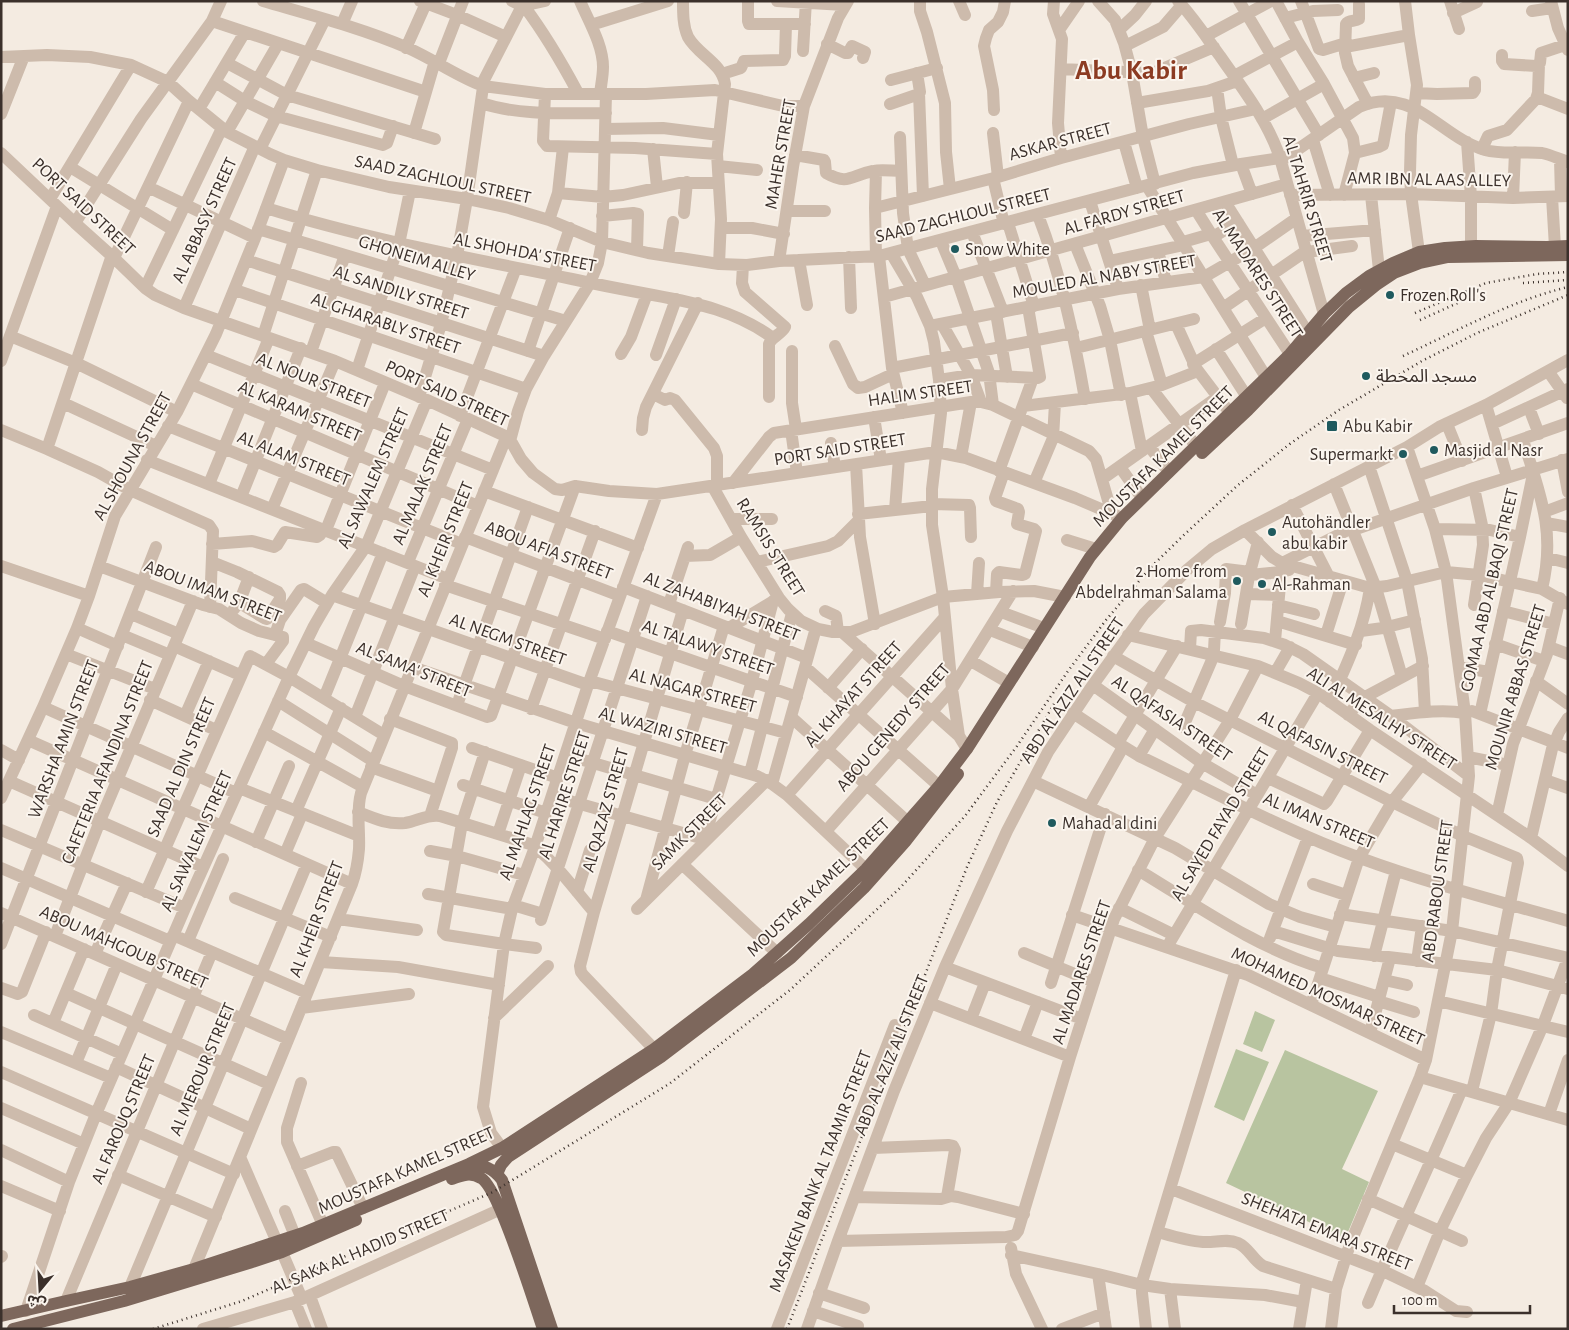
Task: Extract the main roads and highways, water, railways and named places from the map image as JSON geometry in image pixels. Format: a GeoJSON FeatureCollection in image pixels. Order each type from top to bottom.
{"type":"FeatureCollection","features":[{"type":"Feature","properties":{"kind":"main road","name":"MOUSTAFA KAMEL STREET"},"geometry":{"type":"LineString","coordinates":[[498,1174],[501,1165],[508,1157],[662,1057],[790,958],[870,873],[967,749],[1117,516],[1142,498],[1230,414],[1290,354],[1324,314],[1346,293],[1379,270],[1419,252],[1472,246],[1562,246]]}},
{"type":"Feature","properties":{"kind":"main road","name":"MOUSTAFA KAMEL STREET"},"geometry":{"type":"LineString","coordinates":[[12,1329],[124,1301],[222,1272],[467,1169],[654,1049],[753,974],[905,842],[938,802],[974,752],[1094,562],[1125,525],[1248,410],[1349,307],[1394,273],[1420,263],[1448,257],[1568,255]]}},
{"type":"Feature","properties":{"kind":"main road"},"geometry":{"type":"LineString","coordinates":[[467,1169],[485,1166],[498,1174],[502,1180],[552,1329]]}},
{"type":"Feature","properties":{"kind":"main road","name":"MOUSTAFA KAMEL STREET"},"geometry":{"type":"LineString","coordinates":[[1,1316],[66,1300],[130,1288],[279,1247],[294,1236],[467,1169]]}},
{"type":"Feature","properties":{"kind":"main road"},"geometry":{"type":"LineString","coordinates":[[467,1169],[488,1184],[500,1209],[543,1329]]}},
{"type":"Feature","properties":{"kind":"railway"},"geometry":{"type":"LineString","coordinates":[[1415,313],[1486,283],[1537,274],[1568,272]]}},
{"type":"Feature","properties":{"kind":"railway"},"geometry":{"type":"LineString","coordinates":[[1523,283],[1568,280]]}},
{"type":"Feature","properties":{"kind":"railway"},"geometry":{"type":"LineString","coordinates":[[1403,356],[1505,308],[1568,287]]}},
{"type":"Feature","properties":{"kind":"railway"},"geometry":{"type":"LineString","coordinates":[[1420,320],[1482,292]]}},
{"type":"Feature","properties":{"kind":"railway"},"geometry":{"type":"LineString","coordinates":[[153,1329],[242,1301],[493,1192],[669,1084],[790,990],[900,888],[965,816],[1106,620],[1151,567],[1238,485],[1291,443],[1339,410],[1422,361],[1477,333],[1568,295]]}},
{"type":"Feature","properties":{"kind":"railway"},"geometry":{"type":"LineString","coordinates":[[787,1329],[967,867],[997,802],[1054,704]]}},
{"type":"Feature","properties":{"kind":"place","name":"Snow White"},"geometry":{"type":"Point","coordinates":[955,249]}},
{"type":"Feature","properties":{"kind":"place","name":"Frozen Roll's"},"geometry":{"type":"Point","coordinates":[1390,295]}},
{"type":"Feature","properties":{"kind":"place","name":"مسجد المحطة"},"geometry":{"type":"Point","coordinates":[1366,376]}},
{"type":"Feature","properties":{"kind":"place","name":"Abu Kabir"},"geometry":{"type":"Point","coordinates":[1332,426]}},
{"type":"Feature","properties":{"kind":"place","name":"Masjid al Nasr"},"geometry":{"type":"Point","coordinates":[1434,450]}},
{"type":"Feature","properties":{"kind":"place","name":"Supermarkt"},"geometry":{"type":"Point","coordinates":[1403,454]}},
{"type":"Feature","properties":{"kind":"place","name":"Autohändler abu kabir"},"geometry":{"type":"Point","coordinates":[1272,532]}},
{"type":"Feature","properties":{"kind":"place","name":"2 Home from Abdelrahman Salama"},"geometry":{"type":"Point","coordinates":[1237,581]}},
{"type":"Feature","properties":{"kind":"place","name":"Al-Rahman"},"geometry":{"type":"Point","coordinates":[1262,584]}},
{"type":"Feature","properties":{"kind":"place","name":"Mahad al dini"},"geometry":{"type":"Point","coordinates":[1052,823]}},
{"type":"Feature","properties":{"kind":"district","name":"Abu Kabir"},"geometry":{"type":"Point","coordinates":[1131,69]}}]}
